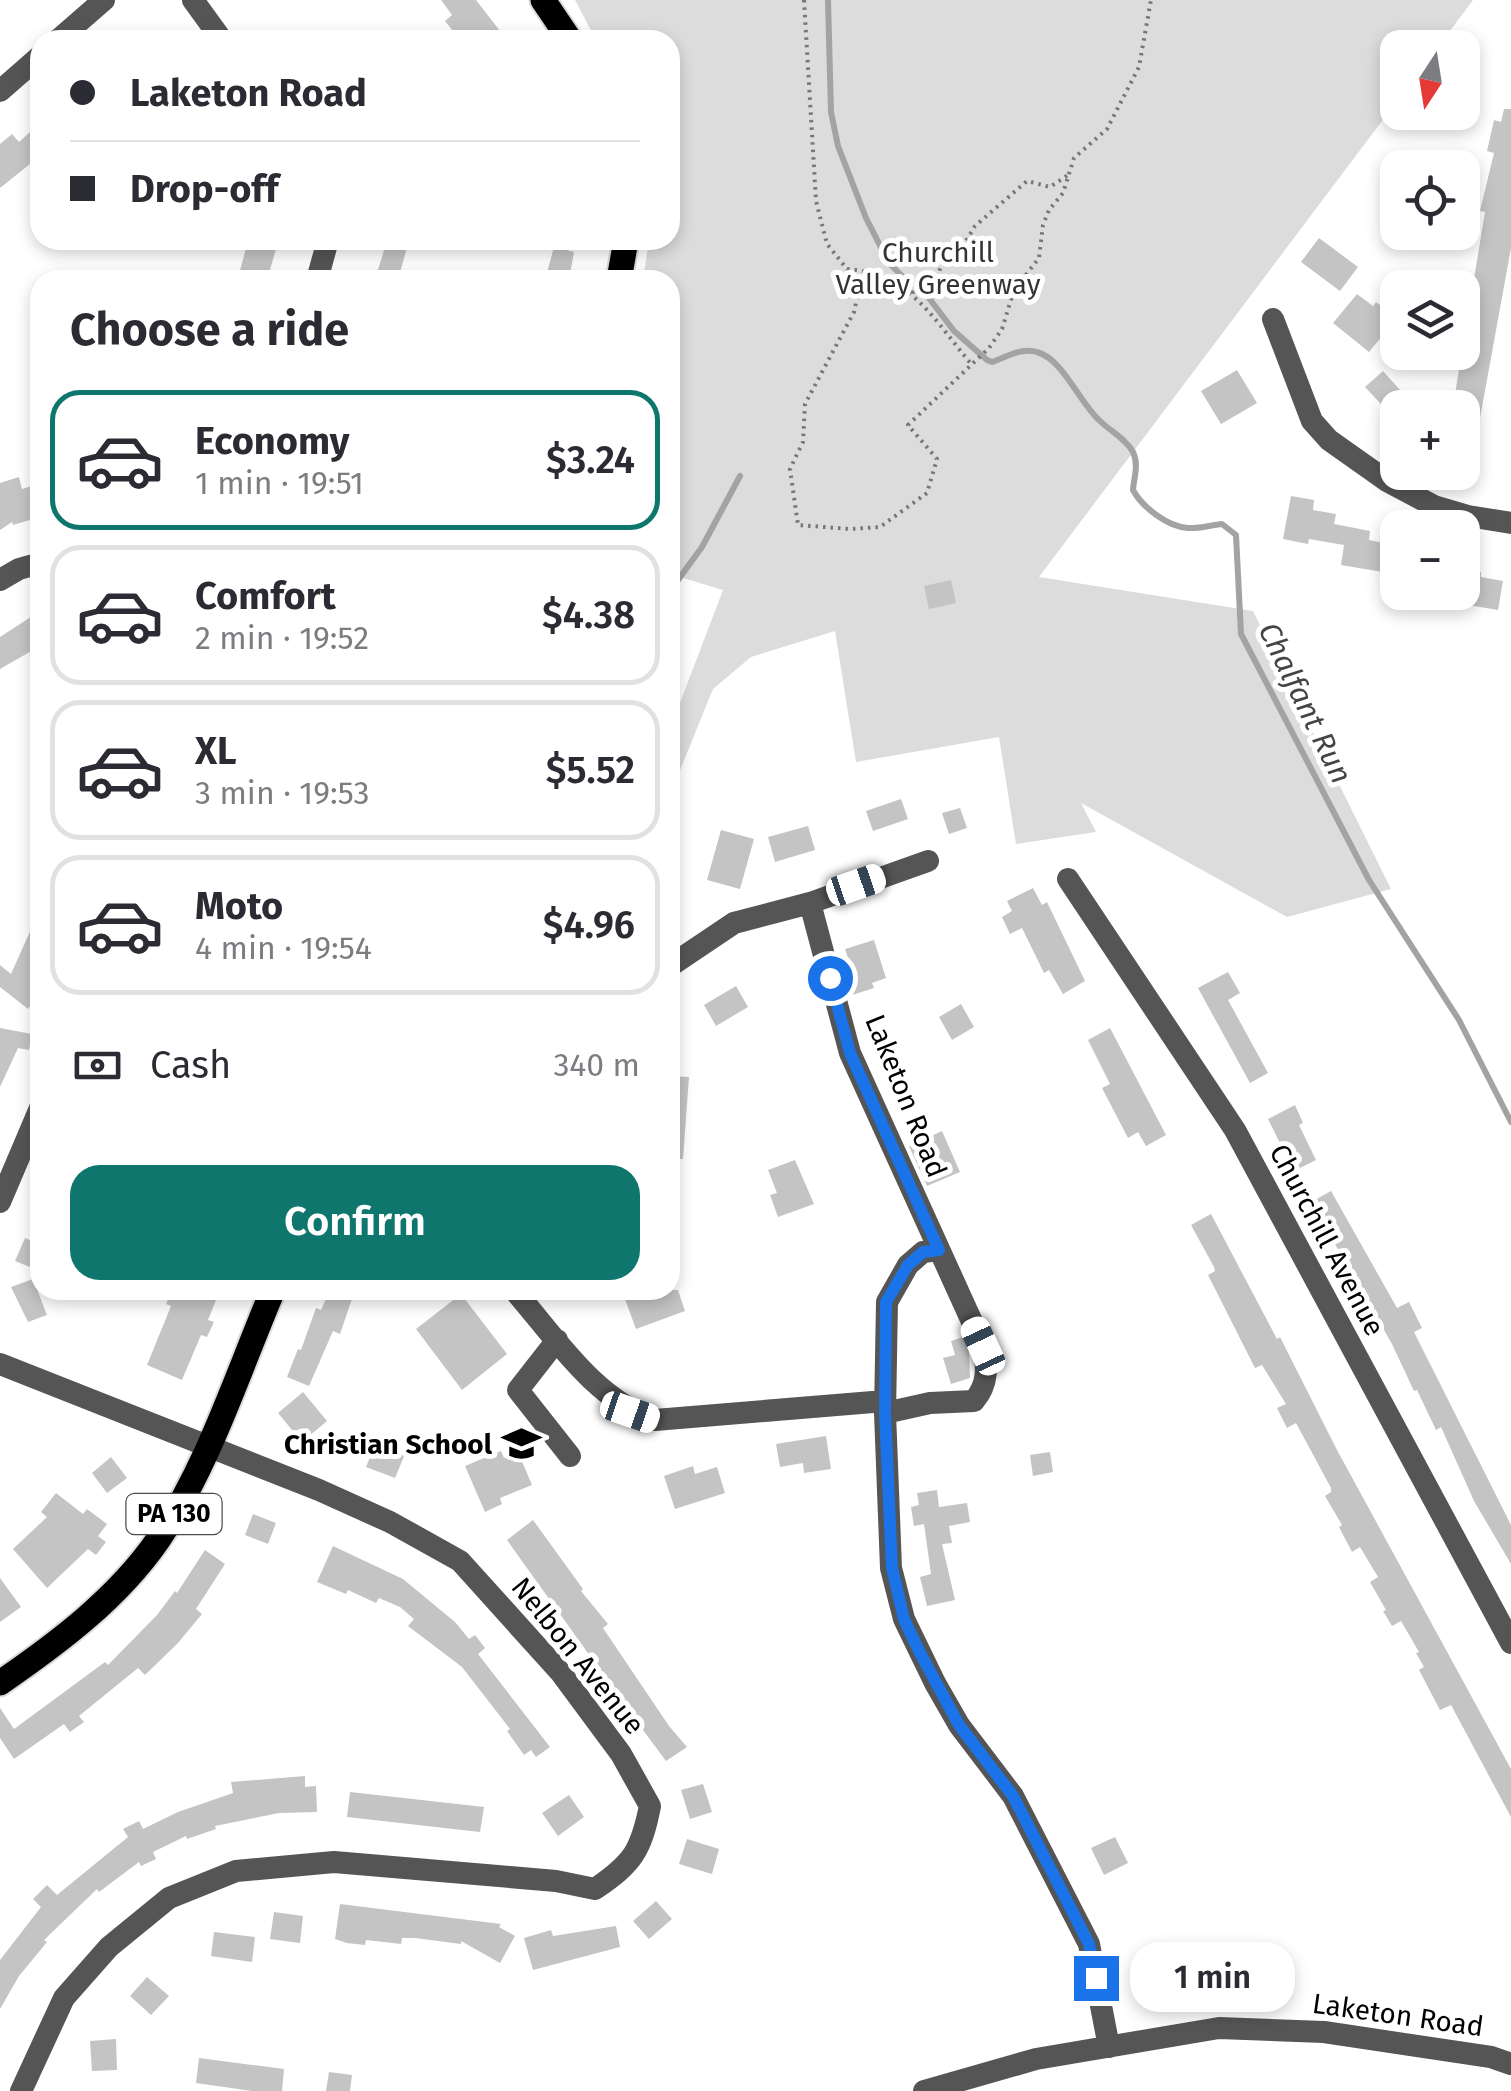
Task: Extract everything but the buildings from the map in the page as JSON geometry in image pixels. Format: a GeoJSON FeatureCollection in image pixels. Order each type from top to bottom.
{"type":"FeatureCollection","features":[{"type":"Feature","properties":{"kind":"main road"},"geometry":{"type":"LineString","coordinates":[[543,0],[563,30]]}},
{"type":"Feature","properties":{"kind":"main road","name":"PA 130"},"geometry":{"type":"LineString","coordinates":[[0,1683],[84,1621],[120,1585],[166,1527],[184,1496],[269,1300]]}},
{"type":"Feature","properties":{"kind":"street"},"geometry":{"type":"LineString","coordinates":[[70,30],[104,0]]}},
{"type":"Feature","properties":{"kind":"street"},"geometry":{"type":"LineString","coordinates":[[193,0],[215,30]]}},
{"type":"Feature","properties":{"kind":"street"},"geometry":{"type":"LineString","coordinates":[[0,91],[30,65]]}},
{"type":"Feature","properties":{"kind":"street"},"geometry":{"type":"LineString","coordinates":[[1273,319],[1312,421],[1329,440],[1386,480],[1434,506],[1511,523]]}},
{"type":"Feature","properties":{"kind":"street"},"geometry":{"type":"LineString","coordinates":[[0,580],[30,566]]}},
{"type":"Feature","properties":{"kind":"street"},"geometry":{"type":"LineString","coordinates":[[680,959],[734,923],[810,903],[928,860]]}},
{"type":"Feature","properties":{"kind":"street","name":"Churchill Avenue"},"geometry":{"type":"LineString","coordinates":[[1068,879],[1234,1130],[1511,1643]]}},
{"type":"Feature","properties":{"kind":"street","name":"Laketon Road"},"geometry":{"type":"LineString","coordinates":[[810,903],[850,1053],[983,1346],[988,1371],[974,1400],[885,1407]]}},
{"type":"Feature","properties":{"kind":"street"},"geometry":{"type":"LineString","coordinates":[[0,1202],[30,1132]]}},
{"type":"Feature","properties":{"kind":"street"},"geometry":{"type":"LineString","coordinates":[[939,1250],[923,1252],[908,1265],[886,1302],[885,1407],[892,1568],[904,1619],[959,1725],[1013,1796],[1089,1944],[1109,2047]]}},
{"type":"Feature","properties":{"kind":"street"},"geometry":{"type":"LineString","coordinates":[[523,1300],[596,1384],[630,1412],[655,1420],[885,1407]]}},
{"type":"Feature","properties":{"kind":"street"},"geometry":{"type":"LineString","coordinates":[[558,1340],[518,1390],[570,1456]]}},
{"type":"Feature","properties":{"kind":"street","name":"Nelbon Avenue"},"geometry":{"type":"LineString","coordinates":[[0,1364],[207,1444],[390,1522],[460,1561],[560,1672],[621,1754],[650,1806],[644,1834],[627,1868],[595,1888],[334,1862],[236,1871],[169,1898],[109,1947],[64,1998],[21,2091]]}},
{"type":"Feature","properties":{"kind":"street","name":"Laketon Road"},"geometry":{"type":"LineString","coordinates":[[924,2091],[1036,2060],[1219,2028],[1306,2032],[1491,2057],[1511,2064]]}},
{"type":"Feature","properties":{"kind":"path"},"geometry":{"type":"LineString","coordinates":[[804,0],[816,201],[827,244],[847,269],[858,293],[854,312],[805,404],[803,442],[790,469],[798,525],[850,530],[880,526],[927,493],[936,458],[908,425],[989,348],[1002,329],[1014,290],[1039,258],[1043,225],[1063,193],[1074,158],[1106,129],[1138,67],[1151,0]]}},
{"type":"Feature","properties":{"kind":"path"},"geometry":{"type":"LineString","coordinates":[[912,293],[926,280],[937,278],[952,247],[962,246],[975,226],[1027,182],[1050,187],[1068,176]]}},
{"type":"Feature","properties":{"kind":"path"},"geometry":{"type":"LineString","coordinates":[[847,269],[873,271],[912,293],[973,363]]}},
{"type":"Feature","properties":{"kind":"green space","name":"Churchill Valley Greenway"},"geometry":{"type":"Polygon","coordinates":[[[575,0],[1473,0],[1451,30],[1380,30],[1380,124],[1039,577],[1253,611],[1391,889],[1287,917],[1081,803],[1096,832],[1016,844],[999,737],[856,762],[835,631],[751,657],[713,689],[680,770],[680,703],[723,590],[680,577],[680,270],[644,270],[648,250],[680,250],[680,30],[591,30],[575,0]]]}},
{"type":"Feature","properties":{"kind":"waterway","name":"Chalfant Run"},"geometry":{"type":"LineString","coordinates":[[828,0],[831,112],[838,146],[866,218],[889,263],[903,277],[916,281],[954,331],[987,360],[1031,351],[1055,363],[1092,412],[1130,447],[1136,462],[1133,490],[1156,515],[1188,528],[1222,524],[1236,535],[1241,634],[1369,880],[1459,1020],[1511,1122]]}},
{"type":"Feature","properties":{"kind":"waterway"},"geometry":{"type":"LineString","coordinates":[[680,577],[702,547],[740,476]]}},
{"type":"Feature","properties":{"kind":"place","name":"Christian School"},"geometry":{"type":"Point","coordinates":[522,1444]}},
{"type":"Feature","properties":{"kind":"route"},"geometry":{"type":"LineString","coordinates":[[830,978],[860,1078],[939,1250],[923,1252],[908,1265],[886,1302],[885,1413],[892,1568],[904,1619],[959,1725],[1013,1796],[1089,1944],[1096,1978]]}}]}
